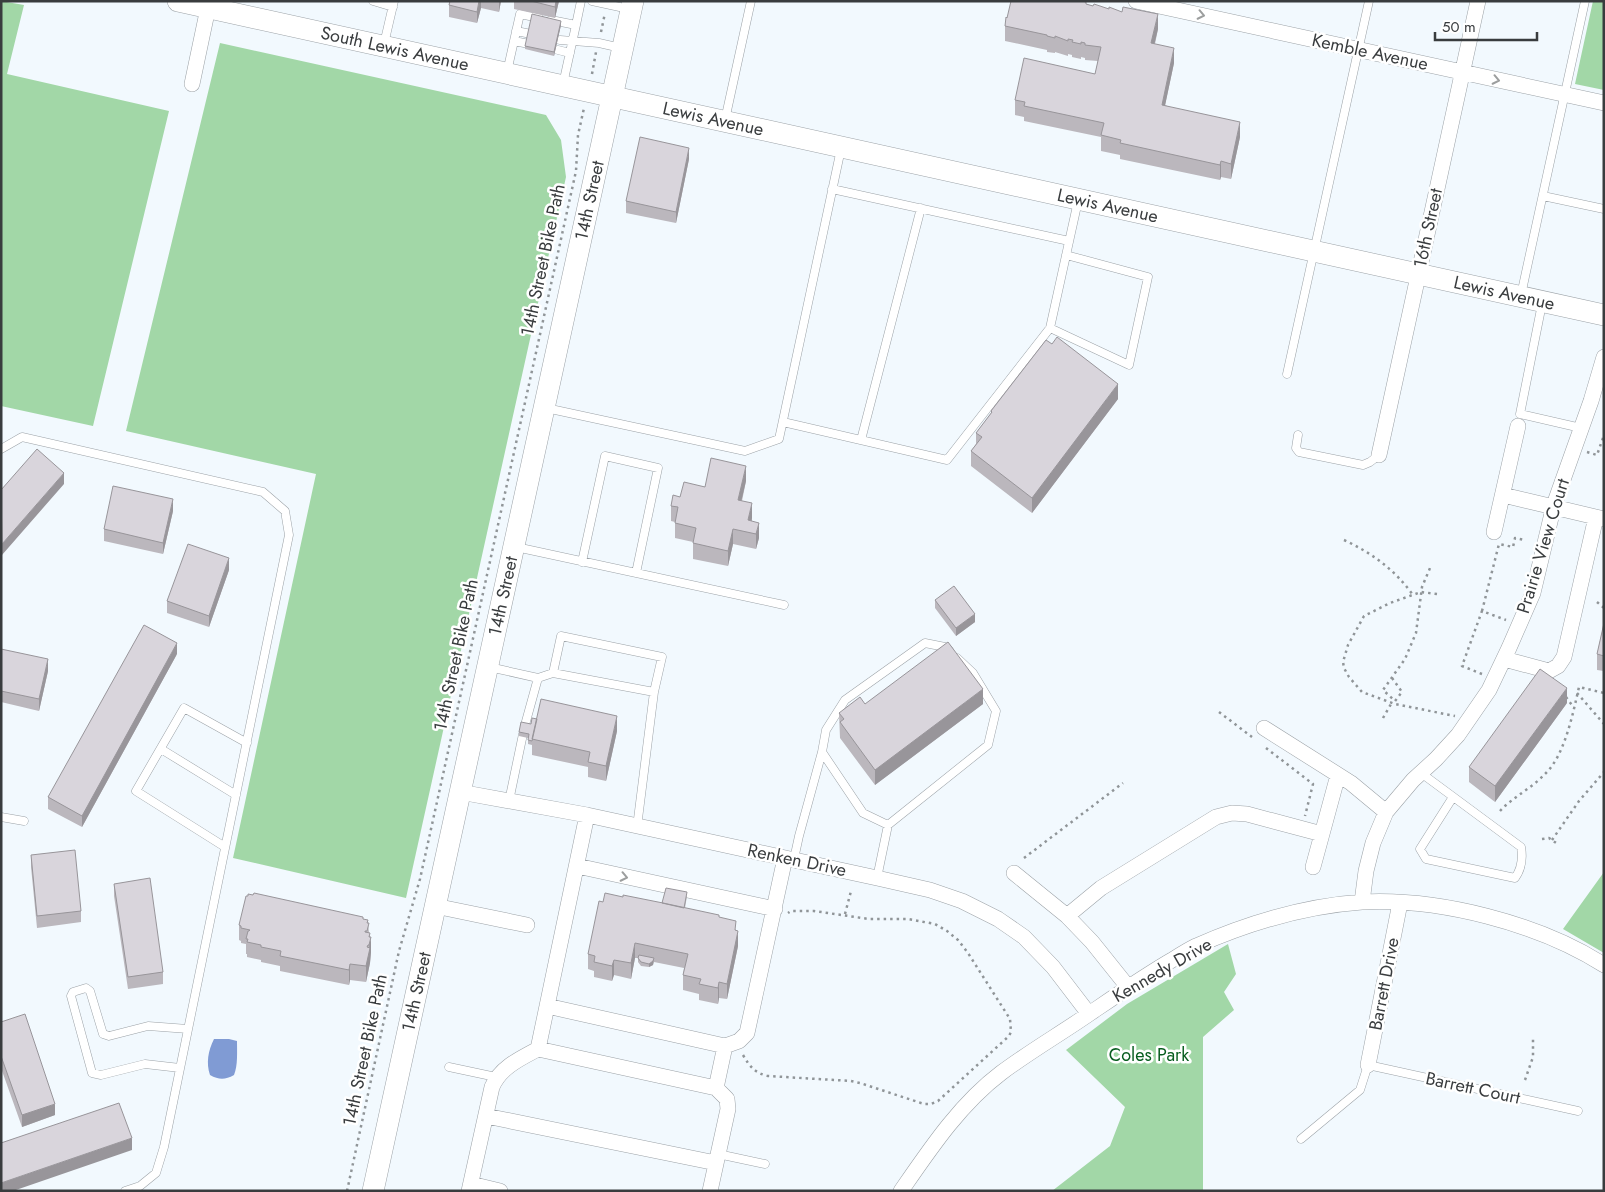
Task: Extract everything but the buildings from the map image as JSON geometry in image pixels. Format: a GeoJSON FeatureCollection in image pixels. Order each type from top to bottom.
{"type":"FeatureCollection","features":[{"type":"Feature","properties":{"kind":"main road","name":"South Lewis Avenue"},"geometry":{"type":"LineString","coordinates":[[178,1],[208,8],[243,12],[383,46],[612,96]]}},
{"type":"Feature","properties":{"kind":"main road","name":"14th Street"},"geometry":{"type":"LineString","coordinates":[[373,1191],[632,6]]}},
{"type":"Feature","properties":{"kind":"main road","name":"Lewis Avenue"},"geometry":{"type":"LineString","coordinates":[[612,96],[1604,315]]}},
{"type":"Feature","properties":{"kind":"street","name":"Kemble Avenue"},"geometry":{"type":"LineString","coordinates":[[1136,1],[1604,103]]}},
{"type":"Feature","properties":{"kind":"street","name":"16th Street"},"geometry":{"type":"LineString","coordinates":[[1379,455],[1478,1]]}},
{"type":"Feature","properties":{"kind":"street"},"geometry":{"type":"LineString","coordinates":[[192,84],[208,8]]}},
{"type":"Feature","properties":{"kind":"street","name":"Prairie View Court"},"geometry":{"type":"LineString","coordinates":[[1362,902],[1366,871],[1373,843],[1386,812],[1458,735],[1489,690],[1504,659],[1533,593],[1554,506],[1604,357]]}},
{"type":"Feature","properties":{"kind":"street"},"geometry":{"type":"LineString","coordinates":[[1494,532],[1518,426]]}},
{"type":"Feature","properties":{"kind":"street"},"geometry":{"type":"LineString","coordinates":[[1503,494],[1600,518],[1564,657],[1561,662],[1549,671],[1504,659]]}},
{"type":"Feature","properties":{"kind":"street"},"geometry":{"type":"LineString","coordinates":[[1264,728],[1351,783],[1386,812]]}},
{"type":"Feature","properties":{"kind":"street"},"geometry":{"type":"LineString","coordinates":[[1313,867],[1338,775]]}},
{"type":"Feature","properties":{"kind":"street","name":"Renken Drive"},"geometry":{"type":"LineString","coordinates":[[460,792],[588,815],[789,858],[930,890],[962,901],[998,918],[1024,938],[1053,967],[1089,1014]]}},
{"type":"Feature","properties":{"kind":"street"},"geometry":{"type":"LineString","coordinates":[[1067,916],[1101,888],[1216,818],[1232,813],[1247,814],[1322,834]]}},
{"type":"Feature","properties":{"kind":"street"},"geometry":{"type":"LineString","coordinates":[[538,1049],[588,815]]}},
{"type":"Feature","properties":{"kind":"street"},"geometry":{"type":"LineString","coordinates":[[547,1006],[725,1046],[739,1042],[747,1034],[780,912],[789,858]]}},
{"type":"Feature","properties":{"kind":"street"},"geometry":{"type":"LineString","coordinates":[[577,866],[780,912]]}},
{"type":"Feature","properties":{"kind":"street"},"geometry":{"type":"LineString","coordinates":[[1014,873],[1067,916],[1092,942],[1128,987]]}},
{"type":"Feature","properties":{"kind":"street","name":"Kennedy Drive"},"geometry":{"type":"LineString","coordinates":[[901,1191],[925,1156],[962,1110],[1000,1074],[1128,987],[1195,947],[1258,922],[1329,906],[1362,902],[1400,903],[1444,908],[1494,918],[1544,934],[1590,956],[1604,965]]}},
{"type":"Feature","properties":{"kind":"street","name":"Barrett Drive"},"geometry":{"type":"LineString","coordinates":[[1368,1065],[1400,903]]}},
{"type":"Feature","properties":{"kind":"street"},"geometry":{"type":"LineString","coordinates":[[435,906],[527,925]]}},
{"type":"Feature","properties":{"kind":"street"},"geometry":{"type":"LineString","coordinates":[[716,1088],[725,1046]]}},
{"type":"Feature","properties":{"kind":"street"},"geometry":{"type":"LineString","coordinates":[[500,1191],[470,1187],[492,1087],[496,1077],[508,1066],[538,1049],[716,1088],[727,1099],[728,1108],[710,1191]]}},
{"type":"Feature","properties":{"kind":"street"},"geometry":{"type":"LineString","coordinates":[[486,1116],[717,1158]]}},
{"type":"Feature","properties":{"kind":"lane"},"geometry":{"type":"LineString","coordinates":[[373,1],[393,4],[383,46]]}},
{"type":"Feature","properties":{"kind":"lane"},"geometry":{"type":"LineString","coordinates":[[563,86],[581,1]]}},
{"type":"Feature","properties":{"kind":"lane"},"geometry":{"type":"LineString","coordinates":[[592,1],[632,6]]}},
{"type":"Feature","properties":{"kind":"lane"},"geometry":{"type":"LineString","coordinates":[[725,122],[751,1]]}},
{"type":"Feature","properties":{"kind":"lane"},"geometry":{"type":"LineString","coordinates":[[1287,374],[1369,1]]}},
{"type":"Feature","properties":{"kind":"lane"},"geometry":{"type":"LineString","coordinates":[[1521,297],[1585,1]]}},
{"type":"Feature","properties":{"kind":"lane"},"geometry":{"type":"LineString","coordinates":[[507,74],[520,14],[576,25]]}},
{"type":"Feature","properties":{"kind":"lane"},"geometry":{"type":"LineString","coordinates":[[516,31],[532,34]]}},
{"type":"Feature","properties":{"kind":"lane"},"geometry":{"type":"LineString","coordinates":[[560,40],[599,43],[623,48]]}},
{"type":"Feature","properties":{"kind":"lane"},"geometry":{"type":"LineString","coordinates":[[514,41],[529,44]]}},
{"type":"Feature","properties":{"kind":"lane"},"geometry":{"type":"LineString","coordinates":[[558,50],[570,53]]}},
{"type":"Feature","properties":{"kind":"lane"},"geometry":{"type":"LineString","coordinates":[[544,408],[745,451],[779,439],[841,147]]}},
{"type":"Feature","properties":{"kind":"lane"},"geometry":{"type":"LineString","coordinates":[[832,189],[1069,241]]}},
{"type":"Feature","properties":{"kind":"lane"},"geometry":{"type":"LineString","coordinates":[[1543,196],[1604,209]]}},
{"type":"Feature","properties":{"kind":"lane"},"geometry":{"type":"LineString","coordinates":[[783,422],[947,460],[1050,328],[1078,200]]}},
{"type":"Feature","properties":{"kind":"lane"},"geometry":{"type":"LineString","coordinates":[[862,440],[921,208]]}},
{"type":"Feature","properties":{"kind":"lane"},"geometry":{"type":"LineString","coordinates":[[1050,328],[1130,365],[1148,277],[1066,255]]}},
{"type":"Feature","properties":{"kind":"lane"},"geometry":{"type":"LineString","coordinates":[[1542,302],[1520,414],[1581,428]]}},
{"type":"Feature","properties":{"kind":"lane"},"geometry":{"type":"LineString","coordinates":[[1298,435],[1296,448],[1299,452],[1363,465],[1379,455]]}},
{"type":"Feature","properties":{"kind":"lane"},"geometry":{"type":"LineString","coordinates":[[1,449],[22,437],[263,492],[285,511],[289,535],[164,1147],[156,1173],[140,1186],[125,1191]]}},
{"type":"Feature","properties":{"kind":"lane"},"geometry":{"type":"LineString","coordinates":[[582,562],[604,456],[658,468],[636,573]]}},
{"type":"Feature","properties":{"kind":"lane"},"geometry":{"type":"LineString","coordinates":[[514,546],[784,605]]}},
{"type":"Feature","properties":{"kind":"lane"},"geometry":{"type":"LineString","coordinates":[[553,673],[561,636],[662,657],[654,692],[637,827]]}},
{"type":"Feature","properties":{"kind":"lane"},"geometry":{"type":"LineString","coordinates":[[789,858],[799,836],[822,752],[826,730],[845,700],[925,643],[945,647],[973,672],[996,711],[988,745],[888,824],[877,878]]}},
{"type":"Feature","properties":{"kind":"lane"},"geometry":{"type":"LineString","coordinates":[[488,667],[538,678],[553,673],[654,692]]}},
{"type":"Feature","properties":{"kind":"lane"},"geometry":{"type":"LineString","coordinates":[[525,725],[538,678]]}},
{"type":"Feature","properties":{"kind":"lane"},"geometry":{"type":"LineString","coordinates":[[225,847],[136,791],[184,708],[246,744]]}},
{"type":"Feature","properties":{"kind":"lane"},"geometry":{"type":"LineString","coordinates":[[509,801],[523,734]]}},
{"type":"Feature","properties":{"kind":"lane"},"geometry":{"type":"LineString","coordinates":[[160,749],[236,795]]}},
{"type":"Feature","properties":{"kind":"lane"},"geometry":{"type":"LineString","coordinates":[[822,752],[863,813],[888,824]]}},
{"type":"Feature","properties":{"kind":"lane"},"geometry":{"type":"LineString","coordinates":[[1421,773],[1520,847],[1523,855],[1516,878],[1426,859],[1420,850],[1454,798]]}},
{"type":"Feature","properties":{"kind":"lane"},"geometry":{"type":"LineString","coordinates":[[1,816],[24,821]]}},
{"type":"Feature","properties":{"kind":"lane"},"geometry":{"type":"LineString","coordinates":[[180,1068],[145,1064],[101,1075],[92,1073],[71,996],[73,992],[86,988],[90,991],[103,1034],[109,1036],[148,1026],[188,1029]]}},
{"type":"Feature","properties":{"kind":"lane"},"geometry":{"type":"LineString","coordinates":[[1301,1139],[1360,1090],[1368,1065]]}},
{"type":"Feature","properties":{"kind":"lane","name":"Barrett Court"},"geometry":{"type":"LineString","coordinates":[[1368,1065],[1578,1111]]}},
{"type":"Feature","properties":{"kind":"lane"},"geometry":{"type":"LineString","coordinates":[[449,1067],[496,1077]]}},
{"type":"Feature","properties":{"kind":"lane"},"geometry":{"type":"LineString","coordinates":[[717,1158],[765,1164]]}},
{"type":"Feature","properties":{"kind":"path","name":"14th Street Bike Path"},"geometry":{"type":"LineString","coordinates":[[347,1191],[399,951],[420,879],[576,171],[580,123]]}},
{"type":"Feature","properties":{"kind":"path"},"geometry":{"type":"LineString","coordinates":[[1584,451],[1597,454],[1604,435]]}},
{"type":"Feature","properties":{"kind":"path"},"geometry":{"type":"LineString","coordinates":[[1484,675],[1462,666],[1482,611],[1499,544],[1513,547],[1515,538],[1525,540]]}},
{"type":"Feature","properties":{"kind":"path"},"geometry":{"type":"LineString","coordinates":[[1344,540],[1371,554],[1393,572],[1413,595]]}},
{"type":"Feature","properties":{"kind":"path"},"geometry":{"type":"LineString","coordinates":[[1393,701],[1384,690],[1405,659],[1416,633],[1421,592],[1430,568]]}},
{"type":"Feature","properties":{"kind":"path"},"geometry":{"type":"LineString","coordinates":[[1437,594],[1421,592],[1390,603],[1364,616],[1348,645],[1344,656],[1344,668],[1362,692],[1457,716]]}},
{"type":"Feature","properties":{"kind":"path"},"geometry":{"type":"LineString","coordinates":[[1597,602],[1604,608]]}},
{"type":"Feature","properties":{"kind":"path"},"geometry":{"type":"LineString","coordinates":[[1482,611],[1509,620]]}},
{"type":"Feature","properties":{"kind":"path"},"geometry":{"type":"LineString","coordinates":[[1383,718],[1393,701],[1402,692],[1392,678]]}},
{"type":"Feature","properties":{"kind":"path"},"geometry":{"type":"LineString","coordinates":[[1500,811],[1547,773],[1554,762],[1574,708],[1578,687],[1604,693]]}},
{"type":"Feature","properties":{"kind":"path"},"geometry":{"type":"LineString","coordinates":[[1563,693],[1574,708]]}},
{"type":"Feature","properties":{"kind":"path"},"geometry":{"type":"LineString","coordinates":[[1577,693],[1604,724]]}},
{"type":"Feature","properties":{"kind":"path"},"geometry":{"type":"LineString","coordinates":[[1552,840],[1579,801],[1604,772]]}},
{"type":"Feature","properties":{"kind":"path"},"geometry":{"type":"LineString","coordinates":[[1024,858],[1123,783]]}},
{"type":"Feature","properties":{"kind":"path"},"geometry":{"type":"LineString","coordinates":[[1542,839],[1549,838],[1559,845]]}},
{"type":"Feature","properties":{"kind":"path"},"geometry":{"type":"LineString","coordinates":[[845,915],[850,891]]}},
{"type":"Feature","properties":{"kind":"path"},"geometry":{"type":"LineString","coordinates":[[741,1051],[751,1068],[758,1074],[860,1083],[924,1104],[931,1104],[938,1101],[1009,1036],[1012,1025],[1010,1019],[968,953],[958,940],[935,924],[921,921],[870,919],[814,911],[780,912]]}},
{"type":"Feature","properties":{"kind":"path"},"geometry":{"type":"LineString","coordinates":[[1525,1080],[1533,1057],[1533,1039]]}},
{"type":"Feature","properties":{"kind":"path"},"geometry":{"type":"LineString","coordinates":[[949,1090],[955,1096]]}},
{"type":"Feature","properties":{"kind":"green space"},"geometry":{"type":"Polygon","coordinates":[[[1,1],[24,5],[7,74],[169,111],[93,426],[1,406],[1,1]]]}},
{"type":"Feature","properties":{"kind":"green space"},"geometry":{"type":"Polygon","coordinates":[[[1593,1],[1604,1],[1604,90],[1575,84],[1593,1]]]}},
{"type":"Feature","properties":{"kind":"green space"},"geometry":{"type":"Polygon","coordinates":[[[220,43],[546,115],[561,140],[566,177],[406,898],[233,858],[316,474],[126,431],[220,43]]]}},
{"type":"Feature","properties":{"kind":"green space"},"geometry":{"type":"Polygon","coordinates":[[[1604,872],[1604,953],[1563,929],[1604,872]]]}},
{"type":"Feature","properties":{"kind":"green space","name":"Coles Park"},"geometry":{"type":"Polygon","coordinates":[[[1228,944],[1236,974],[1224,992],[1234,1010],[1203,1037],[1203,1191],[1052,1191],[1110,1146],[1125,1107],[1066,1050],[1127,1004],[1228,944]]]}},
{"type":"Feature","properties":{"kind":"water"},"geometry":{"type":"Polygon","coordinates":[[[214,1039],[237,1041],[236,1067],[234,1075],[231,1077],[222,1079],[210,1075],[208,1057],[214,1039]]]}}]}
